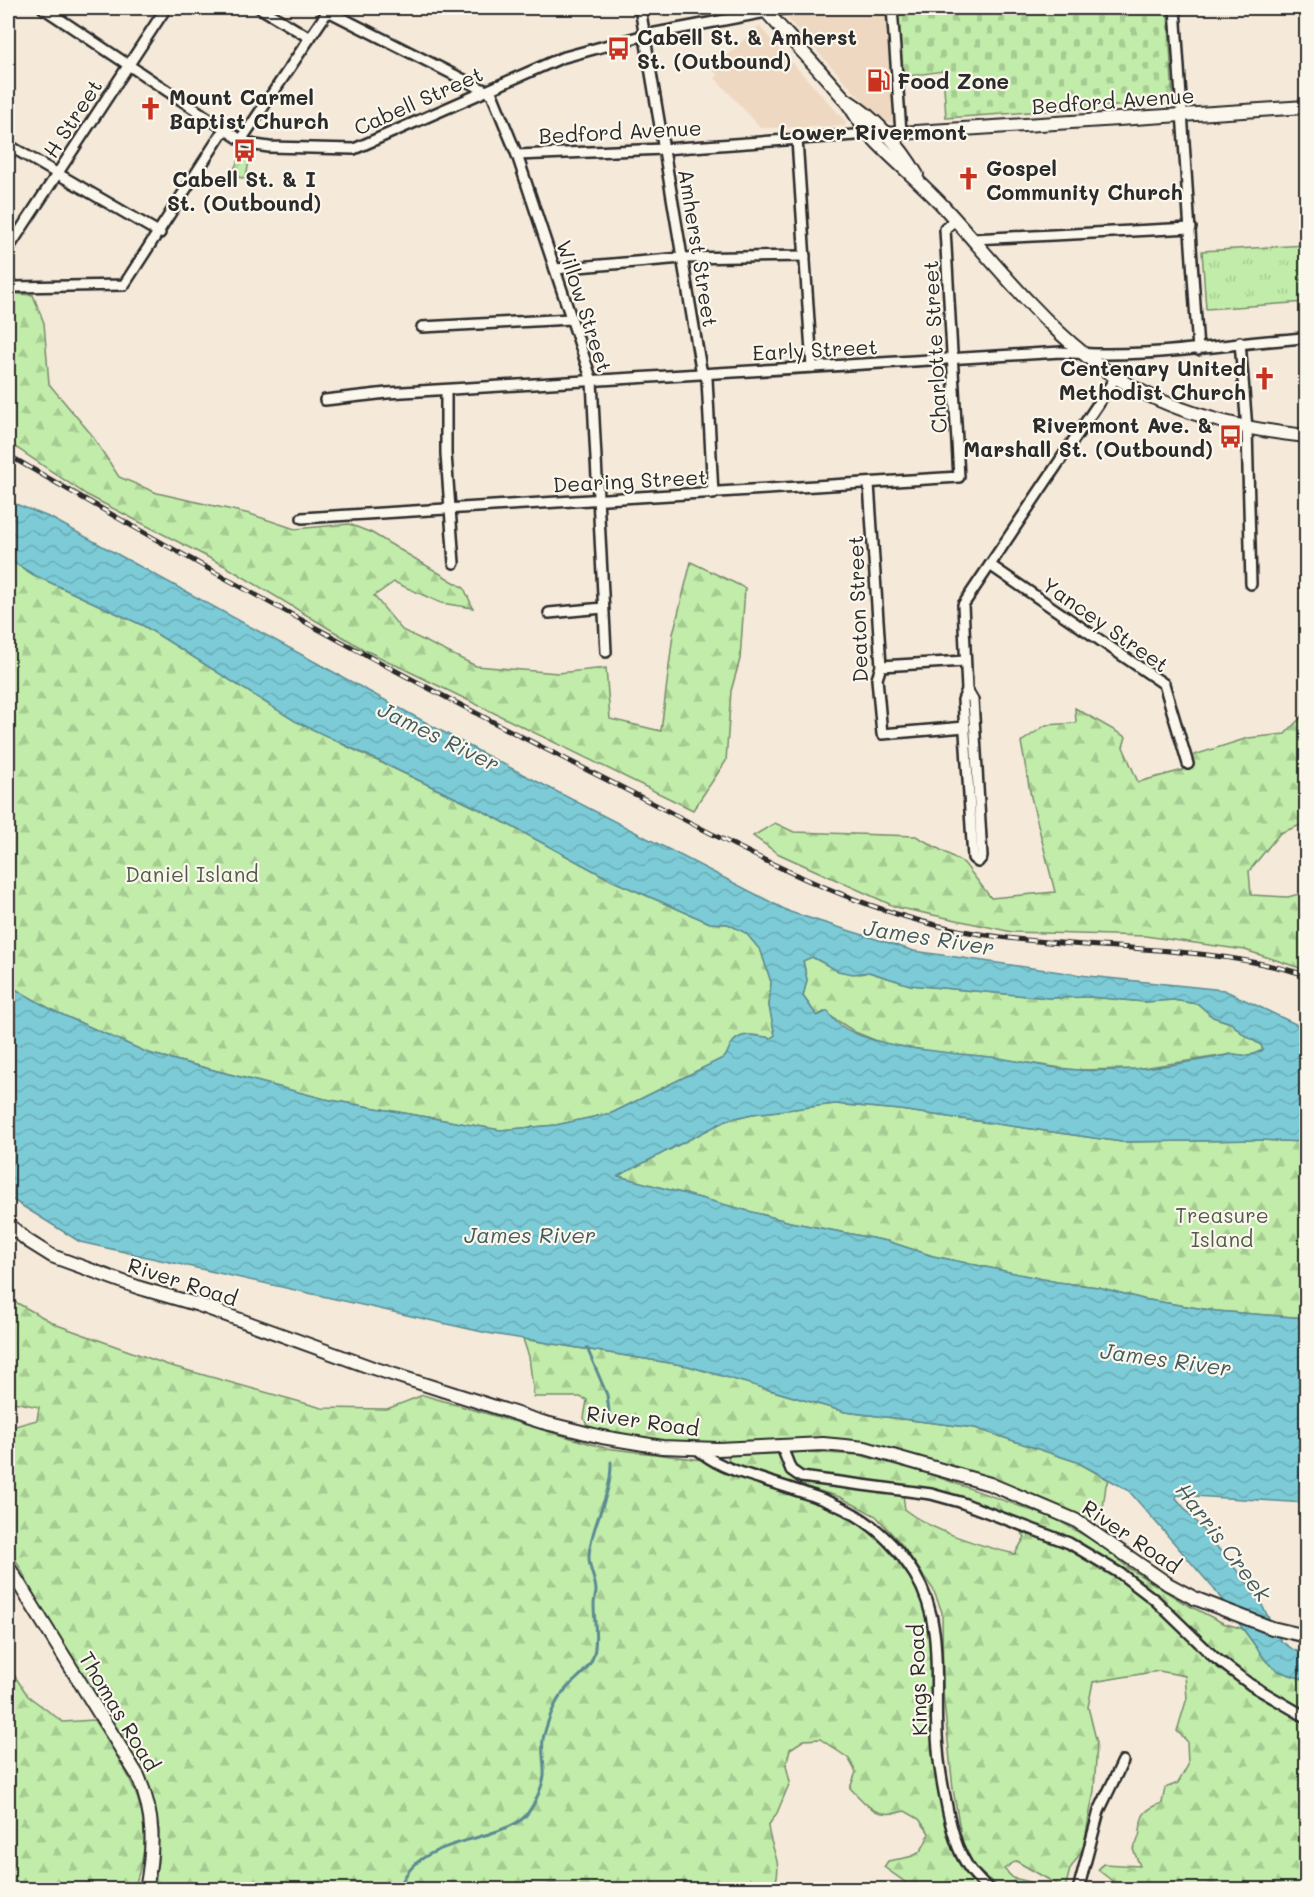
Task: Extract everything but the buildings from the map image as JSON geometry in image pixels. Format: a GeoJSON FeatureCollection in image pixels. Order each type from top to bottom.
{"type":"FeatureCollection","features":[{"type":"Feature","properties":{"kind":"street","name":"Cabell Street"},"geometry":{"type":"LineString","coordinates":[[43,8],[241,140],[269,147],[354,149],[561,58],[645,34],[764,9],[788,8]]}},
{"type":"Feature","properties":{"kind":"street","name":"H Street"},"geometry":{"type":"LineString","coordinates":[[8,249],[166,8]]}},
{"type":"Feature","properties":{"kind":"street"},"geometry":{"type":"LineString","coordinates":[[260,8],[310,38]]}},
{"type":"Feature","properties":{"kind":"street","name":"Amherst Street"},"geometry":{"type":"LineString","coordinates":[[640,8],[682,258],[704,374],[707,379],[713,494]]}},
{"type":"Feature","properties":{"kind":"street"},"geometry":{"type":"LineString","coordinates":[[892,8],[902,132]]}},
{"type":"Feature","properties":{"kind":"street"},"geometry":{"type":"LineString","coordinates":[[1175,8],[1198,350]]}},
{"type":"Feature","properties":{"kind":"street"},"geometry":{"type":"LineString","coordinates":[[241,140],[329,9],[487,90]]}},
{"type":"Feature","properties":{"kind":"street"},"geometry":{"type":"LineString","coordinates":[[764,9],[844,98],[856,119],[892,160],[918,176]]}},
{"type":"Feature","properties":{"kind":"street","name":"Willow Street"},"geometry":{"type":"LineString","coordinates":[[487,90],[492,94],[517,155],[592,381],[606,652]]}},
{"type":"Feature","properties":{"kind":"street"},"geometry":{"type":"LineString","coordinates":[[844,98],[865,111],[973,239],[1051,324],[1084,354],[1116,377],[1206,418],[1248,429],[1306,436]]}},
{"type":"Feature","properties":{"kind":"street","name":"Bedford Avenue"},"geometry":{"type":"LineString","coordinates":[[885,134],[1306,107]]}},
{"type":"Feature","properties":{"kind":"street"},"geometry":{"type":"LineString","coordinates":[[8,284],[15,287],[124,285],[160,233],[224,130]]}},
{"type":"Feature","properties":{"kind":"street","name":"Bedford Avenue"},"geometry":{"type":"LineString","coordinates":[[517,155],[664,149],[869,134]]}},
{"type":"Feature","properties":{"kind":"street"},"geometry":{"type":"LineString","coordinates":[[797,139],[812,367]]}},
{"type":"Feature","properties":{"kind":"street"},"geometry":{"type":"LineString","coordinates":[[8,145],[160,233]]}},
{"type":"Feature","properties":{"kind":"street","name":"Charlotte Street"},"geometry":{"type":"LineString","coordinates":[[956,220],[945,229],[959,477]]}},
{"type":"Feature","properties":{"kind":"street"},"geometry":{"type":"LineString","coordinates":[[973,239],[1191,228]]}},
{"type":"Feature","properties":{"kind":"street"},"geometry":{"type":"LineString","coordinates":[[555,269],[682,258],[805,256]]}},
{"type":"Feature","properties":{"kind":"street"},"geometry":{"type":"LineString","coordinates":[[422,327],[571,319]]}},
{"type":"Feature","properties":{"kind":"street","name":"Early Street"},"geometry":{"type":"LineString","coordinates":[[325,400],[446,390],[1061,352],[1111,356],[1198,350],[1240,342],[1306,338]]}},
{"type":"Feature","properties":{"kind":"street"},"geometry":{"type":"LineString","coordinates":[[1240,342],[1248,429],[1251,584]]}},
{"type":"Feature","properties":{"kind":"street"},"geometry":{"type":"LineString","coordinates":[[967,690],[973,700],[974,708],[982,857],[978,862],[974,858],[963,700],[967,690],[963,605],[1116,377]]}},
{"type":"Feature","properties":{"kind":"street"},"geometry":{"type":"LineString","coordinates":[[446,390],[454,563]]}},
{"type":"Feature","properties":{"kind":"street","name":"Dearing Street"},"geometry":{"type":"LineString","coordinates":[[302,518],[959,477]]}},
{"type":"Feature","properties":{"kind":"street","name":"Deaton Street"},"geometry":{"type":"LineString","coordinates":[[869,484],[881,666],[877,679],[882,734],[965,727]]}},
{"type":"Feature","properties":{"kind":"street","name":"Yancey Street"},"geometry":{"type":"LineString","coordinates":[[990,565],[1164,684],[1188,764]]}},
{"type":"Feature","properties":{"kind":"street"},"geometry":{"type":"LineString","coordinates":[[549,614],[603,608]]}},
{"type":"Feature","properties":{"kind":"street"},"geometry":{"type":"LineString","coordinates":[[881,666],[965,661]]}},
{"type":"Feature","properties":{"kind":"street","name":"River Road"},"geometry":{"type":"LineString","coordinates":[[8,1224],[33,1245],[52,1256],[140,1288],[199,1305],[484,1404],[594,1436],[662,1447],[823,1444],[865,1448],[1019,1495],[1075,1520],[1168,1584],[1209,1605],[1282,1631],[1306,1636]]}},
{"type":"Feature","properties":{"kind":"street"},"geometry":{"type":"LineString","coordinates":[[781,1445],[791,1470],[801,1477],[931,1494],[960,1502],[1069,1543],[1121,1574],[1155,1600],[1214,1657],[1251,1684],[1306,1718]]}},
{"type":"Feature","properties":{"kind":"street","name":"Kings Road"},"geometry":{"type":"LineString","coordinates":[[696,1448],[727,1469],[851,1510],[876,1528],[890,1542],[914,1574],[926,1595],[934,1621],[938,1749],[954,1838],[969,1871],[990,1890]]}},
{"type":"Feature","properties":{"kind":"street","name":"Thomas Road"},"geometry":{"type":"LineString","coordinates":[[8,1566],[138,1776],[150,1809],[153,1830],[152,1860],[146,1890]]}},
{"type":"Feature","properties":{"kind":"street"},"geometry":{"type":"LineString","coordinates":[[1078,1890],[1099,1811],[1123,1761]]}},
{"type":"Feature","properties":{"kind":"shaded area"},"geometry":{"type":"Polygon","coordinates":[[[816,8],[885,8],[893,122],[883,123],[784,15],[816,8]]]}},
{"type":"Feature","properties":{"kind":"shaded area"},"geometry":{"type":"Polygon","coordinates":[[[759,26],[846,122],[845,126],[761,128],[715,78],[718,76],[712,69],[759,26]]]}},
{"type":"Feature","properties":{"kind":"green space"},"geometry":{"type":"Polygon","coordinates":[[[897,8],[1168,8],[1173,102],[946,118],[943,71],[902,77],[897,8]]]}},
{"type":"Feature","properties":{"kind":"green space"},"geometry":{"type":"Polygon","coordinates":[[[243,151],[250,154],[246,179],[231,175],[243,151]]]}},
{"type":"Feature","properties":{"kind":"green space"},"geometry":{"type":"Polygon","coordinates":[[[1306,245],[1306,302],[1206,309],[1202,251],[1306,245]]]}},
{"type":"Feature","properties":{"kind":"green space"},"geometry":{"type":"Polygon","coordinates":[[[8,293],[33,295],[44,323],[49,384],[91,434],[119,477],[157,493],[250,514],[295,529],[349,524],[372,533],[464,588],[473,608],[441,603],[394,582],[374,596],[402,630],[476,666],[558,673],[606,668],[610,719],[661,731],[673,634],[691,562],[745,588],[740,659],[731,691],[726,761],[693,810],[363,649],[225,566],[87,495],[8,442],[8,293]]]}},
{"type":"Feature","properties":{"kind":"green space","name":"Daniel Island"},"geometry":{"type":"Polygon","coordinates":[[[8,559],[34,575],[144,626],[271,706],[344,745],[483,811],[613,881],[710,923],[728,924],[746,933],[761,951],[771,982],[769,1006],[775,1035],[771,1038],[756,1035],[740,1037],[732,1044],[725,1057],[612,1113],[556,1125],[500,1130],[325,1099],[148,1053],[54,1011],[8,985],[8,559]]]}},
{"type":"Feature","properties":{"kind":"green space"},"geometry":{"type":"Polygon","coordinates":[[[1075,708],[1126,737],[1123,747],[1138,782],[1183,770],[1194,755],[1248,738],[1285,734],[1306,712],[1306,823],[1280,833],[1249,871],[1251,895],[1288,897],[1306,892],[1306,970],[1245,950],[1145,936],[1012,932],[896,907],[777,853],[753,836],[775,823],[794,832],[916,836],[964,863],[991,898],[1055,892],[1031,797],[1021,742],[1046,725],[1076,723],[1075,708]]]}},
{"type":"Feature","properties":{"kind":"green space"},"geometry":{"type":"Polygon","coordinates":[[[812,957],[838,971],[860,974],[868,972],[911,985],[1049,998],[1090,997],[1145,1002],[1173,1000],[1198,1004],[1213,1017],[1231,1023],[1244,1035],[1261,1045],[1263,1050],[1249,1056],[1233,1054],[1135,1069],[1075,1070],[980,1056],[927,1052],[882,1043],[855,1032],[824,1012],[817,1016],[803,996],[807,980],[803,960],[812,957]]]}},
{"type":"Feature","properties":{"kind":"green space","name":"Treasure Island"},"geometry":{"type":"Polygon","coordinates":[[[835,1104],[900,1110],[1122,1142],[1259,1140],[1306,1142],[1306,1318],[1216,1311],[1143,1299],[1098,1287],[1057,1282],[933,1256],[887,1241],[790,1222],[618,1176],[727,1120],[752,1114],[835,1104]]]}},
{"type":"Feature","properties":{"kind":"green space"},"geometry":{"type":"Polygon","coordinates":[[[8,1298],[57,1325],[168,1365],[322,1408],[387,1409],[423,1395],[605,1448],[703,1460],[725,1473],[834,1507],[862,1522],[887,1545],[923,1597],[930,1621],[933,1749],[940,1791],[950,1839],[958,1862],[983,1889],[915,1889],[884,1867],[888,1861],[909,1857],[919,1852],[929,1833],[919,1819],[905,1811],[887,1814],[868,1806],[850,1788],[856,1772],[848,1758],[820,1739],[804,1740],[790,1749],[786,1765],[790,1782],[777,1813],[768,1826],[778,1872],[773,1889],[734,1881],[708,1890],[152,1889],[158,1861],[159,1829],[151,1790],[131,1751],[38,1602],[8,1545],[10,1468],[8,1428],[37,1420],[39,1407],[8,1401],[8,1298]]]}},
{"type":"Feature","properties":{"kind":"green space"},"geometry":{"type":"Polygon","coordinates":[[[523,1339],[688,1366],[845,1412],[975,1428],[1077,1462],[1109,1480],[1106,1485],[1102,1516],[1091,1520],[984,1476],[912,1454],[868,1444],[667,1442],[622,1436],[587,1426],[584,1418],[587,1400],[580,1397],[534,1397],[529,1357],[523,1339]]]}},
{"type":"Feature","properties":{"kind":"green space"},"geometry":{"type":"Polygon","coordinates":[[[807,1452],[859,1455],[926,1473],[1056,1519],[1097,1543],[1130,1569],[1184,1603],[1223,1623],[1243,1629],[1267,1662],[1278,1671],[1306,1680],[1306,1889],[1123,1889],[1098,1870],[1103,1864],[1140,1866],[1133,1849],[1140,1834],[1143,1817],[1152,1807],[1162,1803],[1165,1788],[1178,1783],[1188,1765],[1187,1741],[1177,1731],[1187,1698],[1185,1676],[1159,1671],[1093,1682],[1088,1707],[1097,1743],[1094,1791],[1083,1849],[1070,1869],[1065,1889],[1016,1861],[1004,1869],[1013,1878],[1030,1882],[1035,1889],[1001,1889],[975,1868],[962,1841],[953,1789],[943,1692],[942,1612],[933,1589],[902,1545],[876,1516],[840,1497],[729,1464],[728,1456],[807,1452]],[[903,1494],[905,1510],[929,1525],[972,1542],[1015,1554],[1025,1537],[1020,1531],[953,1503],[903,1494]]]}},
{"type":"Feature","properties":{"kind":"green space"},"geometry":{"type":"Polygon","coordinates":[[[8,1666],[28,1696],[63,1722],[94,1720],[122,1765],[137,1796],[144,1830],[143,1858],[134,1889],[22,1889],[8,1882],[8,1666]]]}},
{"type":"Feature","properties":{"kind":"water","name":"James River"},"geometry":{"type":"Polygon","coordinates":[[[8,501],[51,518],[480,752],[790,912],[914,951],[1088,976],[1224,990],[1306,1029],[1306,1142],[1259,1140],[1122,1142],[900,1110],[835,1104],[752,1114],[727,1120],[618,1176],[790,1222],[887,1241],[933,1256],[1057,1282],[1098,1287],[1143,1299],[1216,1311],[1306,1318],[1306,1503],[1177,1495],[1176,1498],[1255,1592],[1281,1641],[1294,1650],[1306,1654],[1306,1680],[1278,1671],[1267,1662],[1214,1589],[1128,1490],[1077,1462],[975,1428],[845,1412],[688,1366],[487,1333],[80,1242],[8,1197],[8,985],[54,1011],[148,1053],[325,1099],[500,1130],[556,1125],[612,1113],[725,1057],[731,1045],[740,1037],[755,1035],[771,1038],[775,1035],[769,1006],[771,982],[761,951],[746,933],[728,924],[710,923],[613,881],[483,811],[295,721],[144,626],[34,575],[8,559],[8,501]],[[812,957],[803,961],[807,980],[803,996],[817,1016],[828,1011],[839,1025],[858,1035],[909,1048],[1097,1071],[1156,1067],[1233,1054],[1249,1056],[1263,1050],[1261,1045],[1244,1035],[1231,1023],[1213,1017],[1198,1004],[1173,1000],[1145,1002],[1090,997],[1049,998],[910,985],[869,972],[853,974],[838,971],[812,957]]]}},
{"type":"Feature","properties":{"kind":"waterway"},"geometry":{"type":"LineString","coordinates":[[587,1348],[607,1395],[610,1419]]}},
{"type":"Feature","properties":{"kind":"waterway"},"geometry":{"type":"LineString","coordinates":[[399,1890],[407,1873],[419,1861],[452,1845],[506,1828],[521,1820],[536,1799],[544,1776],[543,1740],[550,1717],[562,1694],[586,1669],[594,1654],[596,1591],[589,1555],[593,1532],[608,1487],[611,1462]]}},
{"type":"Feature","properties":{"kind":"railway"},"geometry":{"type":"LineString","coordinates":[[8,455],[156,540],[381,663],[720,838],[834,891],[913,919],[961,931],[1060,943],[1209,955],[1258,963],[1306,975]]}},
{"type":"Feature","properties":{"kind":"place","name":"Cabell St. & Amherst St. (Outbound)"},"geometry":{"type":"Point","coordinates":[619,48]}},
{"type":"Feature","properties":{"kind":"place","name":"Food Zone"},"geometry":{"type":"Point","coordinates":[879,80]}},
{"type":"Feature","properties":{"kind":"place","name":"Mount Carmel Baptist Church"},"geometry":{"type":"Point","coordinates":[151,108]}},
{"type":"Feature","properties":{"kind":"place","name":"Cabell St. & I St. (Outbound)"},"geometry":{"type":"Point","coordinates":[244,150]}},
{"type":"Feature","properties":{"kind":"place","name":"Gospel Community Church"},"geometry":{"type":"Point","coordinates":[968,179]}},
{"type":"Feature","properties":{"kind":"place","name":"Centenary United Methodist Church"},"geometry":{"type":"Point","coordinates":[1264,379]}},
{"type":"Feature","properties":{"kind":"place","name":"Rivermont Ave. & Marshall St. (Outbound)"},"geometry":{"type":"Point","coordinates":[1231,436]}},
{"type":"Feature","properties":{"kind":"district","name":"Lower Rivermont"},"geometry":{"type":"Point","coordinates":[873,131]}},
{"type":"Feature","properties":{"kind":"water label","name":"Harris Creek"},"geometry":{"type":"Point","coordinates":[1224,1542]}}]}
